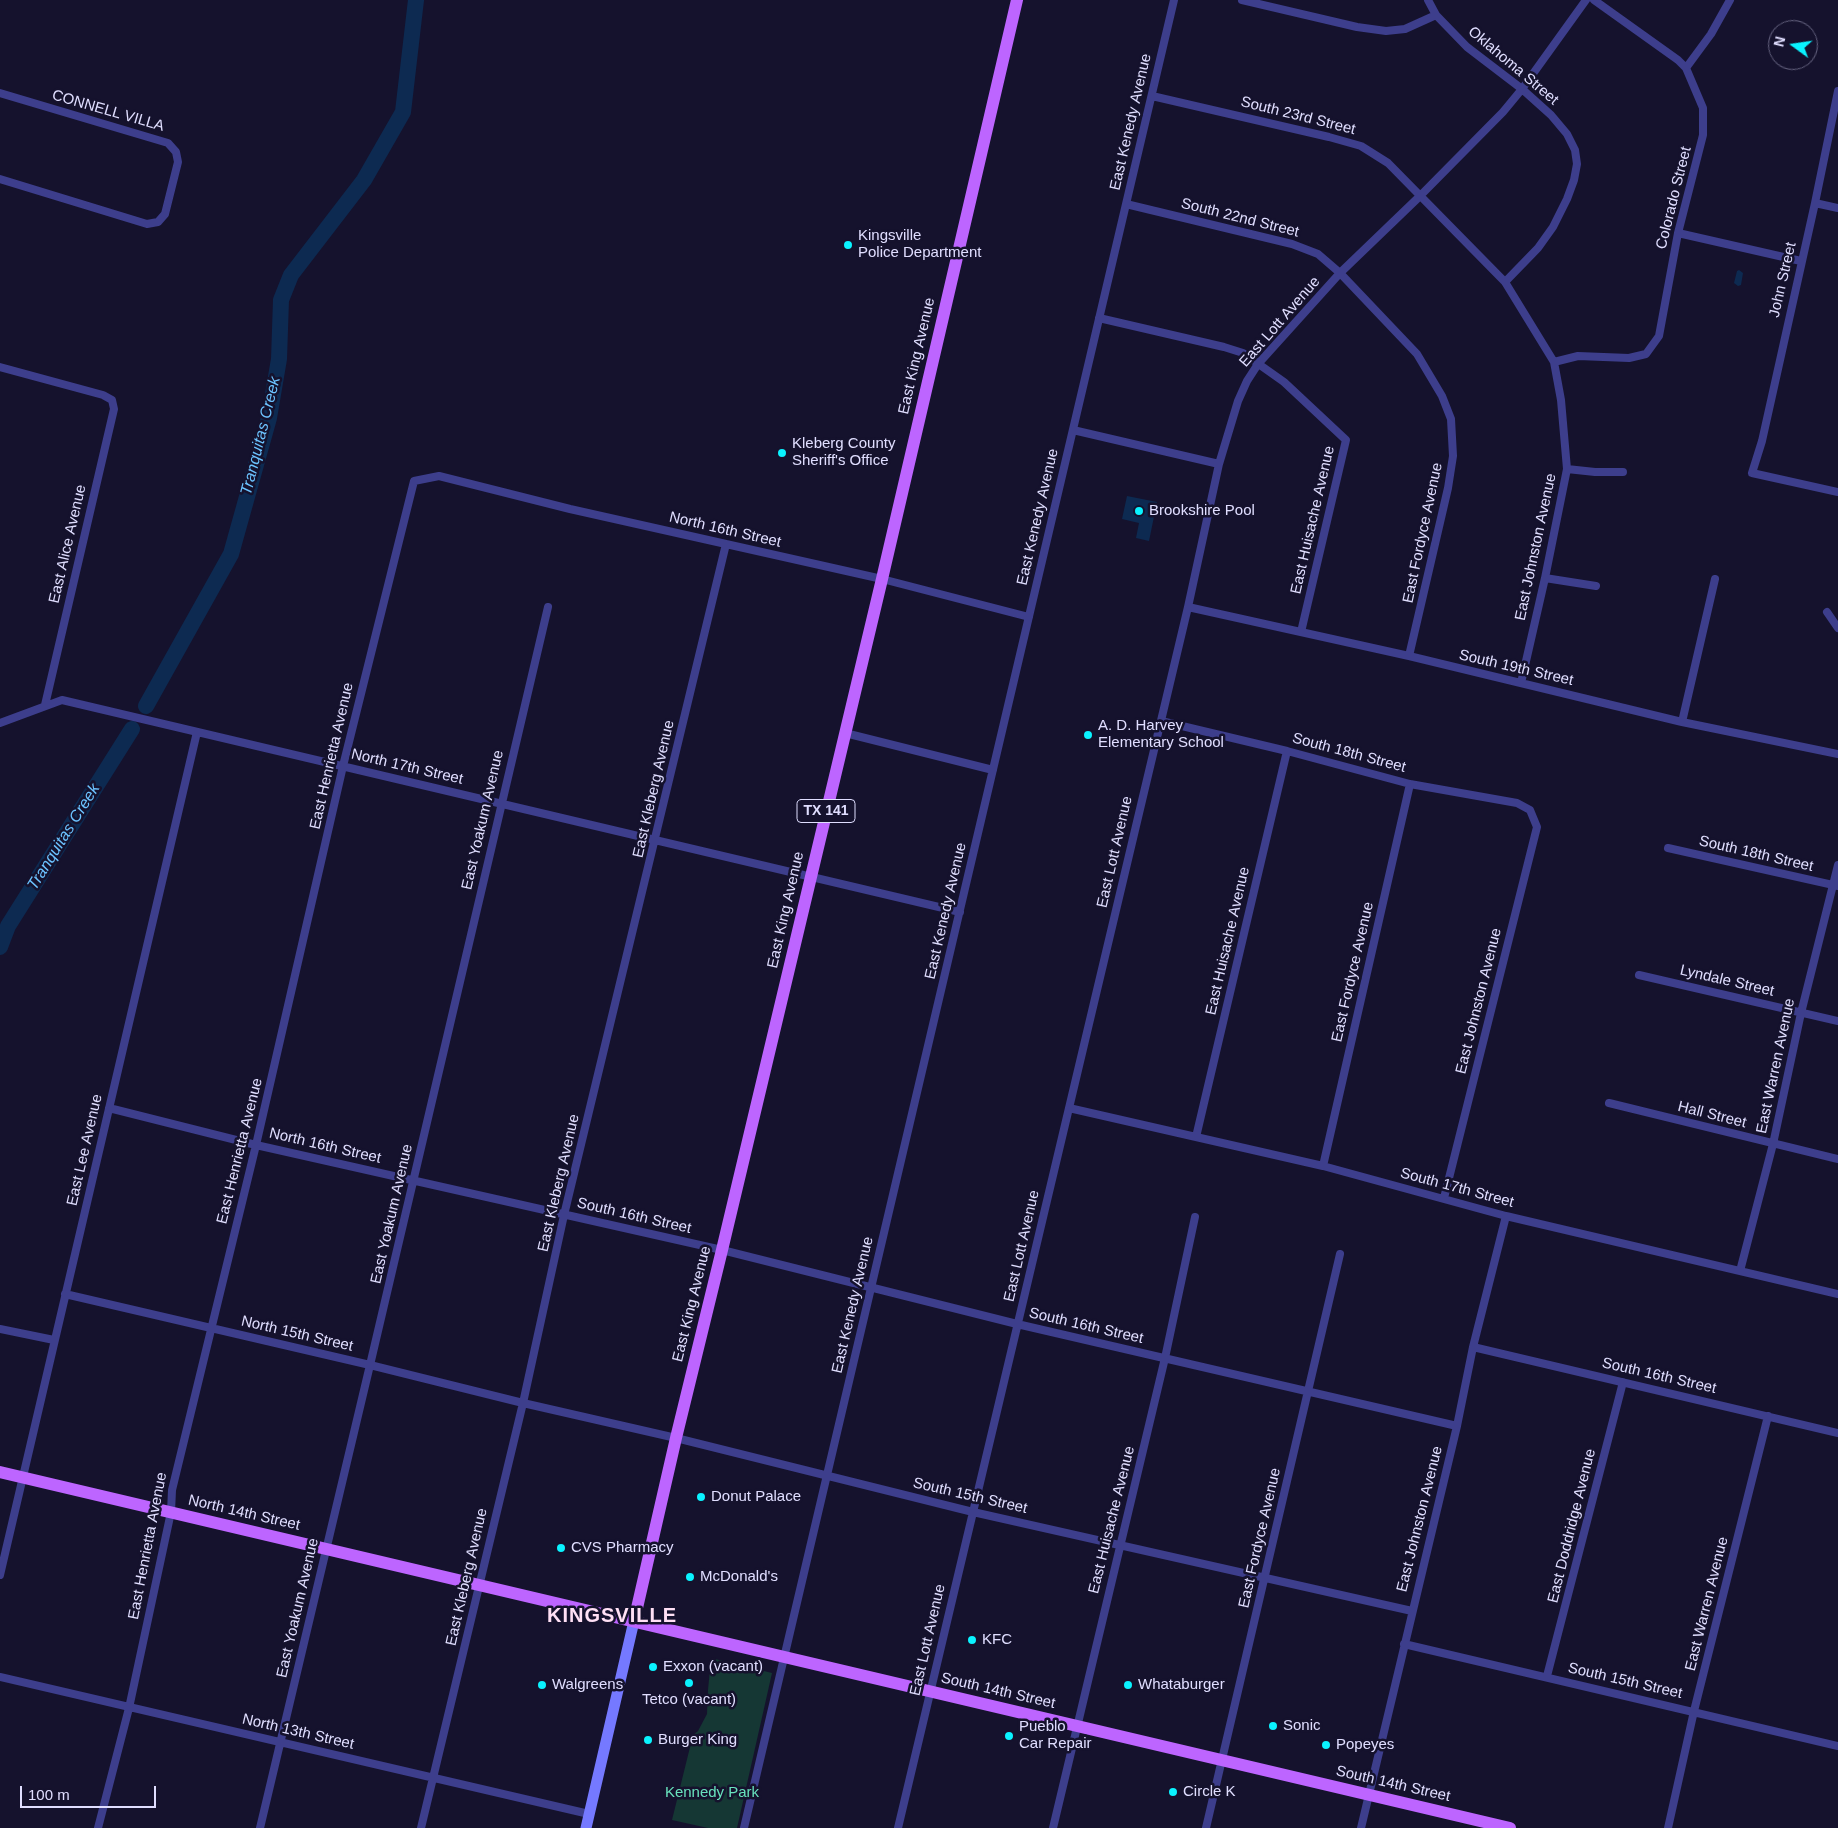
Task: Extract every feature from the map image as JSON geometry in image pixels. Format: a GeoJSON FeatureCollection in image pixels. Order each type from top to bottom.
{"type":"FeatureCollection","features":[{"type":"Feature","properties":{"kind":"main road","name":"East King Avenue"},"geometry":{"type":"LineString","coordinates":[[586,1828],[676,1438],[882,579],[1017,0]]}},
{"type":"Feature","properties":{"kind":"main road","name":"North 14th Street"},"geometry":{"type":"LineString","coordinates":[[0,1472],[480,1586]]}},
{"type":"Feature","properties":{"kind":"main road","name":"South 14th Street"},"geometry":{"type":"LineString","coordinates":[[480,1586],[1510,1828]]}},
{"type":"Feature","properties":{"kind":"street","name":"East Kenedy Avenue"},"geometry":{"type":"LineString","coordinates":[[744,1828],[1174,0]]}},
{"type":"Feature","properties":{"kind":"street"},"geometry":{"type":"LineString","coordinates":[[1242,0],[1386,32],[1405,29],[1436,15]]}},
{"type":"Feature","properties":{"kind":"street","name":"Oklahoma Street"},"geometry":{"type":"LineString","coordinates":[[1428,0],[1436,15],[1467,47],[1522,89],[1550,115],[1567,134],[1576,150],[1577,164],[1574,180],[1553,227],[1538,248],[1505,282]]}},
{"type":"Feature","properties":{"kind":"street","name":"East Lott Avenue"},"geometry":{"type":"LineString","coordinates":[[898,1828],[1188,607],[1219,464],[1238,401],[1247,381],[1258,364],[1340,273],[1503,112],[1522,89],[1586,0]]}},
{"type":"Feature","properties":{"kind":"street","name":"Colorado Street"},"geometry":{"type":"LineString","coordinates":[[1554,362],[1578,356],[1629,358],[1646,354],[1659,336],[1678,233],[1704,135],[1703,108],[1686,68],[1678,60],[1594,0]]}},
{"type":"Feature","properties":{"kind":"street"},"geometry":{"type":"LineString","coordinates":[[1686,68],[1711,34],[1730,0]]}},
{"type":"Feature","properties":{"kind":"street","name":"John Street"},"geometry":{"type":"LineString","coordinates":[[1838,91],[1762,441],[1752,473],[1838,492]]}},
{"type":"Feature","properties":{"kind":"street","name":"CONNELL VILLA"},"geometry":{"type":"LineString","coordinates":[[0,93],[168,143],[176,152],[178,162],[165,214],[158,222],[147,224],[0,179]]}},
{"type":"Feature","properties":{"kind":"street","name":"South 23rd Street"},"geometry":{"type":"LineString","coordinates":[[1152,96],[1361,146],[1388,163],[1420,196]]}},
{"type":"Feature","properties":{"kind":"street","name":"East Johnston Avenue"},"geometry":{"type":"LineString","coordinates":[[1420,196],[1505,282],[1554,362],[1561,400],[1567,469],[1521,683]]}},
{"type":"Feature","properties":{"kind":"street"},"geometry":{"type":"LineString","coordinates":[[1815,202],[1838,208]]}},
{"type":"Feature","properties":{"kind":"street","name":"South 22nd Street"},"geometry":{"type":"LineString","coordinates":[[1126,204],[1292,244],[1318,254],[1340,273]]}},
{"type":"Feature","properties":{"kind":"street"},"geometry":{"type":"LineString","coordinates":[[1678,233],[1801,261]]}},
{"type":"Feature","properties":{"kind":"street","name":"East Fordyce Avenue"},"geometry":{"type":"LineString","coordinates":[[1340,273],[1417,354],[1442,396],[1451,419],[1453,456],[1448,488],[1409,656]]}},
{"type":"Feature","properties":{"kind":"street"},"geometry":{"type":"LineString","coordinates":[[1099,318],[1224,347],[1243,353],[1258,364]]}},
{"type":"Feature","properties":{"kind":"street","name":"East Huisache Avenue"},"geometry":{"type":"LineString","coordinates":[[1258,364],[1284,382],[1346,440],[1301,632]]}},
{"type":"Feature","properties":{"kind":"street","name":"East Alice Avenue"},"geometry":{"type":"LineString","coordinates":[[0,367],[103,395],[112,400],[114,409],[45,705]]}},
{"type":"Feature","properties":{"kind":"street"},"geometry":{"type":"LineString","coordinates":[[1073,430],[1219,464]]}},
{"type":"Feature","properties":{"kind":"street"},"geometry":{"type":"LineString","coordinates":[[1567,469],[1623,472]]}},
{"type":"Feature","properties":{"kind":"street","name":"North 16th Street"},"geometry":{"type":"LineString","coordinates":[[414,481],[439,476],[570,509],[882,579],[1029,617]]}},
{"type":"Feature","properties":{"kind":"street","name":"East Henrietta Avenue"},"geometry":{"type":"LineString","coordinates":[[98,1828],[129,1708],[171,1512],[172,1490],[256,1145],[343,766],[414,481]]}},
{"type":"Feature","properties":{"kind":"street","name":"East Kleberg Avenue"},"geometry":{"type":"LineString","coordinates":[[421,1828],[523,1403],[564,1215],[726,544]]}},
{"type":"Feature","properties":{"kind":"street"},"geometry":{"type":"LineString","coordinates":[[1545,578],[1596,586]]}},
{"type":"Feature","properties":{"kind":"street"},"geometry":{"type":"LineString","coordinates":[[1682,722],[1715,579]]}},
{"type":"Feature","properties":{"kind":"street","name":"East Yoakum Avenue"},"geometry":{"type":"LineString","coordinates":[[260,1828],[548,606]]}},
{"type":"Feature","properties":{"kind":"street","name":"South 19th Street"},"geometry":{"type":"LineString","coordinates":[[1188,607],[1409,656],[1682,722],[1838,754]]}},
{"type":"Feature","properties":{"kind":"street"},"geometry":{"type":"LineString","coordinates":[[1827,612],[1838,628]]}},
{"type":"Feature","properties":{"kind":"street","name":"North 17th Street"},"geometry":{"type":"LineString","coordinates":[[0,723],[62,700],[656,839],[810,877]]}},
{"type":"Feature","properties":{"kind":"street","name":"South 18th Street"},"geometry":{"type":"LineString","coordinates":[[1161,721],[1287,751],[1410,784],[1517,804],[1530,810]]}},
{"type":"Feature","properties":{"kind":"street","name":"East Lee Avenue"},"geometry":{"type":"LineString","coordinates":[[0,1575],[197,732]]}},
{"type":"Feature","properties":{"kind":"street"},"geometry":{"type":"LineString","coordinates":[[845,733],[993,770]]}},
{"type":"Feature","properties":{"kind":"street","name":"East Huisache Avenue"},"geometry":{"type":"LineString","coordinates":[[1196,1137],[1287,751]]}},
{"type":"Feature","properties":{"kind":"street","name":"East Fordyce Avenue"},"geometry":{"type":"LineString","coordinates":[[1323,1166],[1410,784]]}},
{"type":"Feature","properties":{"kind":"street","name":"East Johnston Avenue"},"geometry":{"type":"LineString","coordinates":[[1444,1198],[1537,827],[1530,810]]}},
{"type":"Feature","properties":{"kind":"street","name":"South 18th Street"},"geometry":{"type":"LineString","coordinates":[[1668,848],[1836,886]]}},
{"type":"Feature","properties":{"kind":"street","name":"East Warren Avenue"},"geometry":{"type":"LineString","coordinates":[[1740,1272],[1773,1144],[1801,1013],[1836,886],[1838,865]]}},
{"type":"Feature","properties":{"kind":"street"},"geometry":{"type":"LineString","coordinates":[[810,877],[960,912]]}},
{"type":"Feature","properties":{"kind":"street","name":"Lyndale Street"},"geometry":{"type":"LineString","coordinates":[[1639,975],[1838,1021]]}},
{"type":"Feature","properties":{"kind":"street","name":"Hall Street"},"geometry":{"type":"LineString","coordinates":[[1609,1103],[1838,1159]]}},
{"type":"Feature","properties":{"kind":"street","name":"North 16th Street"},"geometry":{"type":"LineString","coordinates":[[109,1108],[256,1145],[564,1215]]}},
{"type":"Feature","properties":{"kind":"street","name":"South 17th Street"},"geometry":{"type":"LineString","coordinates":[[1069,1108],[1323,1166],[1506,1216],[1838,1294]]}},
{"type":"Feature","properties":{"kind":"street","name":"South 16th Street"},"geometry":{"type":"LineString","coordinates":[[564,1215],[722,1250],[1017,1324],[1457,1426]]}},
{"type":"Feature","properties":{"kind":"street","name":"East Johnston Avenue"},"geometry":{"type":"LineString","coordinates":[[1361,1828],[1457,1426],[1473,1348],[1506,1216]]}},
{"type":"Feature","properties":{"kind":"street","name":"East Huisache Avenue"},"geometry":{"type":"LineString","coordinates":[[1053,1828],[1166,1358],[1195,1217]]}},
{"type":"Feature","properties":{"kind":"street","name":"East Fordyce Avenue"},"geometry":{"type":"LineString","coordinates":[[1206,1828],[1310,1392],[1340,1254]]}},
{"type":"Feature","properties":{"kind":"street","name":"North 15th Street"},"geometry":{"type":"LineString","coordinates":[[65,1294],[370,1365],[523,1403]]}},
{"type":"Feature","properties":{"kind":"street"},"geometry":{"type":"LineString","coordinates":[[0,1329],[54,1340]]}},
{"type":"Feature","properties":{"kind":"street","name":"South 16th Street"},"geometry":{"type":"LineString","coordinates":[[1473,1348],[1838,1433]]}},
{"type":"Feature","properties":{"kind":"street","name":"East Doddridge Avenue"},"geometry":{"type":"LineString","coordinates":[[1547,1676],[1623,1382]]}},
{"type":"Feature","properties":{"kind":"street","name":"South 15th Street"},"geometry":{"type":"LineString","coordinates":[[523,1403],[676,1438],[973,1512],[1412,1611]]}},
{"type":"Feature","properties":{"kind":"street","name":"East Warren Avenue"},"geometry":{"type":"LineString","coordinates":[[1668,1828],[1694,1712],[1768,1416]]}},
{"type":"Feature","properties":{"kind":"street","name":"South 15th Street"},"geometry":{"type":"LineString","coordinates":[[1404,1644],[1547,1676],[1838,1746]]}},
{"type":"Feature","properties":{"kind":"street","name":"North 13th Street"},"geometry":{"type":"LineString","coordinates":[[0,1677],[589,1814]]}},
{"type":"Feature","properties":{"kind":"green space","name":"Kennedy Park"},"geometry":{"type":"Polygon","coordinates":[[[711,1658],[772,1673],[737,1828],[708,1828],[672,1820],[693,1735],[698,1731],[707,1714],[711,1658]]]}},
{"type":"Feature","properties":{"kind":"water"},"geometry":{"type":"Polygon","coordinates":[[[1739,270],[1743,273],[1741,285],[1738,286],[1734,283],[1737,271],[1739,270]]]}},
{"type":"Feature","properties":{"kind":"water","name":"Brookshire Pool"},"geometry":{"type":"Polygon","coordinates":[[[1127,496],[1157,502],[1149,541],[1136,538],[1139,523],[1122,519],[1127,496]]]}},
{"type":"Feature","properties":{"kind":"waterway","name":"Tranquitas Creek"},"geometry":{"type":"LineString","coordinates":[[146,706],[231,554],[269,418],[279,359],[281,300],[291,275],[364,180],[403,112],[416,0]]}},
{"type":"Feature","properties":{"kind":"waterway","name":"Tranquitas Creek"},"geometry":{"type":"LineString","coordinates":[[0,947],[8,926],[132,729]]}},
{"type":"Feature","properties":{"kind":"place","name":"Kingsville Police Department"},"geometry":{"type":"Point","coordinates":[848,245]}},
{"type":"Feature","properties":{"kind":"place","name":"Kleberg County Sheriff's Office"},"geometry":{"type":"Point","coordinates":[782,453]}},
{"type":"Feature","properties":{"kind":"place","name":"Brookshire Pool"},"geometry":{"type":"Point","coordinates":[1139,511]}},
{"type":"Feature","properties":{"kind":"place","name":"A. D. Harvey Elementary School"},"geometry":{"type":"Point","coordinates":[1088,735]}},
{"type":"Feature","properties":{"kind":"place","name":"Donut Palace"},"geometry":{"type":"Point","coordinates":[701,1497]}},
{"type":"Feature","properties":{"kind":"place","name":"CVS Pharmacy"},"geometry":{"type":"Point","coordinates":[561,1548]}},
{"type":"Feature","properties":{"kind":"place","name":"McDonald's"},"geometry":{"type":"Point","coordinates":[690,1577]}},
{"type":"Feature","properties":{"kind":"place","name":"KFC"},"geometry":{"type":"Point","coordinates":[972,1640]}},
{"type":"Feature","properties":{"kind":"place","name":"Exxon (vacant)"},"geometry":{"type":"Point","coordinates":[653,1667]}},
{"type":"Feature","properties":{"kind":"place","name":"Tetco (vacant)"},"geometry":{"type":"Point","coordinates":[689,1683]}},
{"type":"Feature","properties":{"kind":"place","name":"Walgreens"},"geometry":{"type":"Point","coordinates":[542,1685]}},
{"type":"Feature","properties":{"kind":"place","name":"Whataburger"},"geometry":{"type":"Point","coordinates":[1128,1685]}},
{"type":"Feature","properties":{"kind":"place","name":"Sonic"},"geometry":{"type":"Point","coordinates":[1273,1726]}},
{"type":"Feature","properties":{"kind":"place","name":"Pueblo Car Repair"},"geometry":{"type":"Point","coordinates":[1009,1736]}},
{"type":"Feature","properties":{"kind":"place","name":"Burger King"},"geometry":{"type":"Point","coordinates":[648,1740]}},
{"type":"Feature","properties":{"kind":"place","name":"Popeyes"},"geometry":{"type":"Point","coordinates":[1326,1745]}},
{"type":"Feature","properties":{"kind":"place","name":"Circle K"},"geometry":{"type":"Point","coordinates":[1173,1792]}},
{"type":"Feature","properties":{"kind":"district","name":"KINGSVILLE"},"geometry":{"type":"Point","coordinates":[612,1616]}}]}
